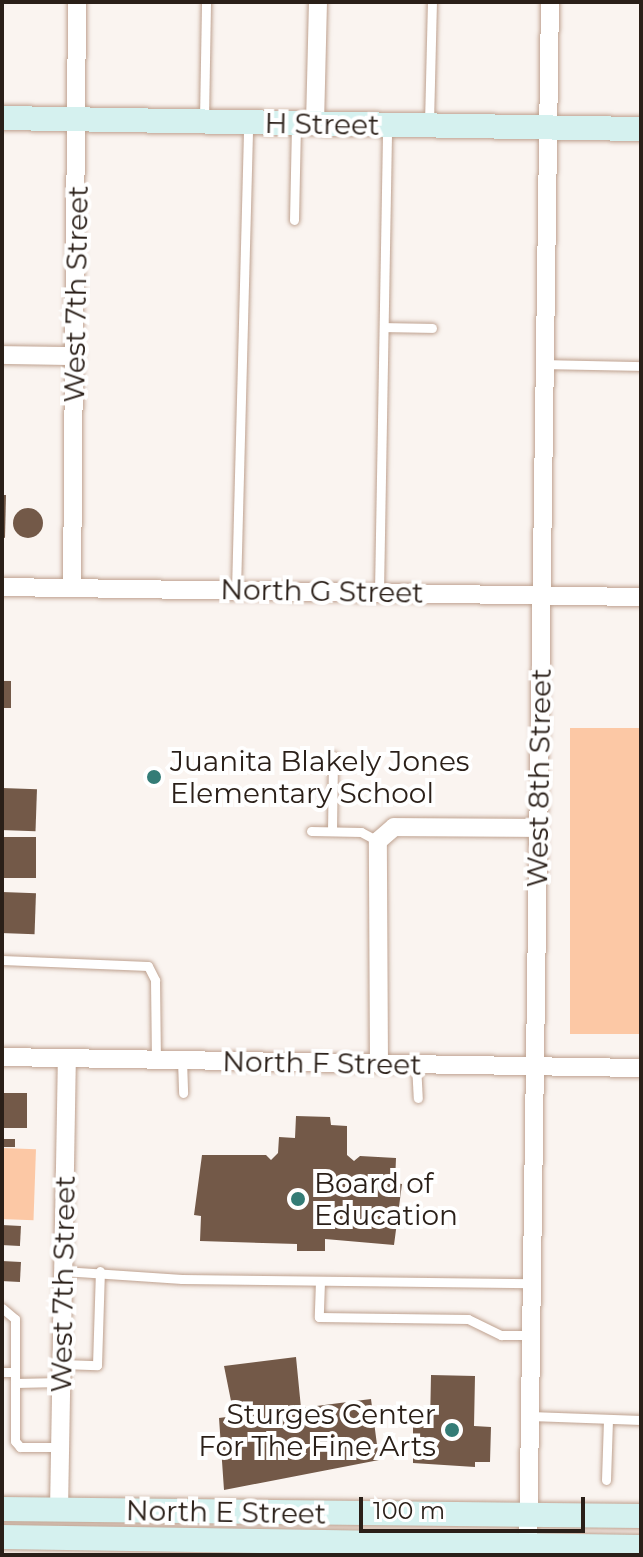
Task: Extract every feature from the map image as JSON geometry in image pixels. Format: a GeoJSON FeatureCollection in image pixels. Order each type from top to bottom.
{"type":"FeatureCollection","features":[{"type":"Feature","properties":{"kind":"main road","name":"H Street"},"geometry":{"type":"LineString","coordinates":[[2,118],[641,129]]}},
{"type":"Feature","properties":{"kind":"main road","name":"North E Street"},"geometry":{"type":"LineString","coordinates":[[2,1509],[641,1516]]}},
{"type":"Feature","properties":{"kind":"main road","name":"North E Street"},"geometry":{"type":"LineString","coordinates":[[2,1537],[341,1549],[641,1547]]}},
{"type":"Feature","properties":{"kind":"street","name":"West 7th Street"},"geometry":{"type":"LineString","coordinates":[[72,587],[77,2]]}},
{"type":"Feature","properties":{"kind":"street"},"geometry":{"type":"LineString","coordinates":[[305,124],[318,2]]}},
{"type":"Feature","properties":{"kind":"street","name":"West 8th Street"},"geometry":{"type":"LineString","coordinates":[[528,1550],[550,2]]}},
{"type":"Feature","properties":{"kind":"street"},"geometry":{"type":"LineString","coordinates":[[2,355],[75,356]]}},
{"type":"Feature","properties":{"kind":"street","name":"North G Street"},"geometry":{"type":"LineString","coordinates":[[2,587],[641,597]]}},
{"type":"Feature","properties":{"kind":"street"},"geometry":{"type":"LineString","coordinates":[[379,1064],[378,841],[394,827],[538,828]]}},
{"type":"Feature","properties":{"kind":"street","name":"North F Street"},"geometry":{"type":"LineString","coordinates":[[2,1057],[641,1068]]}},
{"type":"Feature","properties":{"kind":"street","name":"West 7th Street"},"geometry":{"type":"LineString","coordinates":[[59,1510],[67,1058]]}},
{"type":"Feature","properties":{"kind":"lane"},"geometry":{"type":"LineString","coordinates":[[204,122],[206,2]]}},
{"type":"Feature","properties":{"kind":"lane"},"geometry":{"type":"LineString","coordinates":[[429,126],[432,2]]}},
{"type":"Feature","properties":{"kind":"lane"},"geometry":{"type":"LineString","coordinates":[[236,590],[248,122]]}},
{"type":"Feature","properties":{"kind":"lane"},"geometry":{"type":"LineString","coordinates":[[294,220],[305,124]]}},
{"type":"Feature","properties":{"kind":"lane"},"geometry":{"type":"LineString","coordinates":[[379,592],[387,125]]}},
{"type":"Feature","properties":{"kind":"lane"},"geometry":{"type":"LineString","coordinates":[[384,327],[432,328]]}},
{"type":"Feature","properties":{"kind":"lane"},"geometry":{"type":"LineString","coordinates":[[544,364],[641,366]]}},
{"type":"Feature","properties":{"kind":"lane"},"geometry":{"type":"LineString","coordinates":[[332,831],[333,756]]}},
{"type":"Feature","properties":{"kind":"lane"},"geometry":{"type":"LineString","coordinates":[[311,831],[361,832],[378,841]]}},
{"type":"Feature","properties":{"kind":"lane"},"geometry":{"type":"LineString","coordinates":[[2,960],[148,966],[155,980],[156,1060]]}},
{"type":"Feature","properties":{"kind":"lane"},"geometry":{"type":"LineString","coordinates":[[182,1060],[183,1093]]}},
{"type":"Feature","properties":{"kind":"lane"},"geometry":{"type":"LineString","coordinates":[[416,1064],[418,1098]]}},
{"type":"Feature","properties":{"kind":"lane"},"geometry":{"type":"LineString","coordinates":[[63,1271],[100,1271],[158,1279],[532,1283]]}},
{"type":"Feature","properties":{"kind":"lane"},"geometry":{"type":"LineString","coordinates":[[2,1372],[15,1377],[61,1373],[97,1365],[100,1271]]}},
{"type":"Feature","properties":{"kind":"lane"},"geometry":{"type":"LineString","coordinates":[[320,1281],[319,1317],[468,1319],[501,1335],[531,1335]]}},
{"type":"Feature","properties":{"kind":"lane"},"geometry":{"type":"LineString","coordinates":[[2,1308],[15,1319],[15,1441],[20,1447],[60,1447]]}},
{"type":"Feature","properties":{"kind":"lane"},"geometry":{"type":"LineString","coordinates":[[530,1416],[641,1420]]}},
{"type":"Feature","properties":{"kind":"lane"},"geometry":{"type":"LineString","coordinates":[[606,1480],[608,1419]]}},
{"type":"Feature","properties":{"kind":"shaded area"},"geometry":{"type":"Polygon","coordinates":[[[570,728],[641,728],[641,1034],[570,1034],[570,728]]]}},
{"type":"Feature","properties":{"kind":"shaded area"},"geometry":{"type":"Polygon","coordinates":[[[2,1148],[36,1149],[34,1220],[2,1219],[2,1148]]]}},
{"type":"Feature","properties":{"kind":"building"},"geometry":{"type":"Polygon","coordinates":[[[2,495],[6,495],[5,538],[2,537],[2,495]]]}},
{"type":"Feature","properties":{"kind":"building"},"geometry":{"type":"Polygon","coordinates":[[[28,508],[39,512],[43,523],[39,534],[28,538],[17,534],[13,523],[17,512],[28,508]]]}},
{"type":"Feature","properties":{"kind":"building"},"geometry":{"type":"Polygon","coordinates":[[[2,681],[11,681],[11,708],[2,708],[2,681]]]}},
{"type":"Feature","properties":{"kind":"building"},"geometry":{"type":"Polygon","coordinates":[[[2,788],[37,789],[36,831],[2,830],[2,788]]]}},
{"type":"Feature","properties":{"kind":"building"},"geometry":{"type":"Polygon","coordinates":[[[2,837],[36,837],[36,878],[2,878],[2,837]]]}},
{"type":"Feature","properties":{"kind":"building"},"geometry":{"type":"Polygon","coordinates":[[[2,892],[36,893],[35,934],[2,933],[2,892]]]}},
{"type":"Feature","properties":{"kind":"building"},"geometry":{"type":"Polygon","coordinates":[[[3,1093],[27,1093],[27,1128],[3,1128],[3,1093]]]}},
{"type":"Feature","properties":{"kind":"building","name":"Board of Education"},"geometry":{"type":"Polygon","coordinates":[[[296,1116],[330,1117],[331,1125],[347,1126],[347,1155],[354,1161],[360,1156],[396,1158],[395,1183],[402,1184],[394,1245],[325,1239],[325,1251],[297,1251],[297,1244],[200,1241],[201,1216],[194,1215],[202,1155],[266,1155],[271,1160],[278,1153],[279,1137],[295,1138],[296,1116]]]}},
{"type":"Feature","properties":{"kind":"building"},"geometry":{"type":"Polygon","coordinates":[[[2,1139],[15,1139],[15,1147],[2,1147],[2,1139]]]}},
{"type":"Feature","properties":{"kind":"building"},"geometry":{"type":"Polygon","coordinates":[[[2,1225],[21,1226],[20,1246],[2,1245],[2,1225]]]}},
{"type":"Feature","properties":{"kind":"building"},"geometry":{"type":"Polygon","coordinates":[[[2,1261],[21,1262],[20,1282],[2,1281],[2,1261]]]}},
{"type":"Feature","properties":{"kind":"building"},"geometry":{"type":"Polygon","coordinates":[[[296,1357],[301,1408],[371,1399],[379,1460],[224,1490],[219,1418],[234,1416],[224,1366],[296,1357]]]}},
{"type":"Feature","properties":{"kind":"building"},"geometry":{"type":"Polygon","coordinates":[[[431,1375],[475,1376],[474,1426],[491,1427],[490,1462],[475,1462],[475,1467],[413,1463],[413,1425],[430,1425],[431,1375]]]}},
{"type":"Feature","properties":{"kind":"place","name":"Juanita Blakely Jones Elementary School"},"geometry":{"type":"Point","coordinates":[154,777]}},
{"type":"Feature","properties":{"kind":"place","name":"Board of Education"},"geometry":{"type":"Point","coordinates":[298,1199]}},
{"type":"Feature","properties":{"kind":"place","name":"Sturges Center For The Fine Arts"},"geometry":{"type":"Point","coordinates":[452,1430]}}]}
